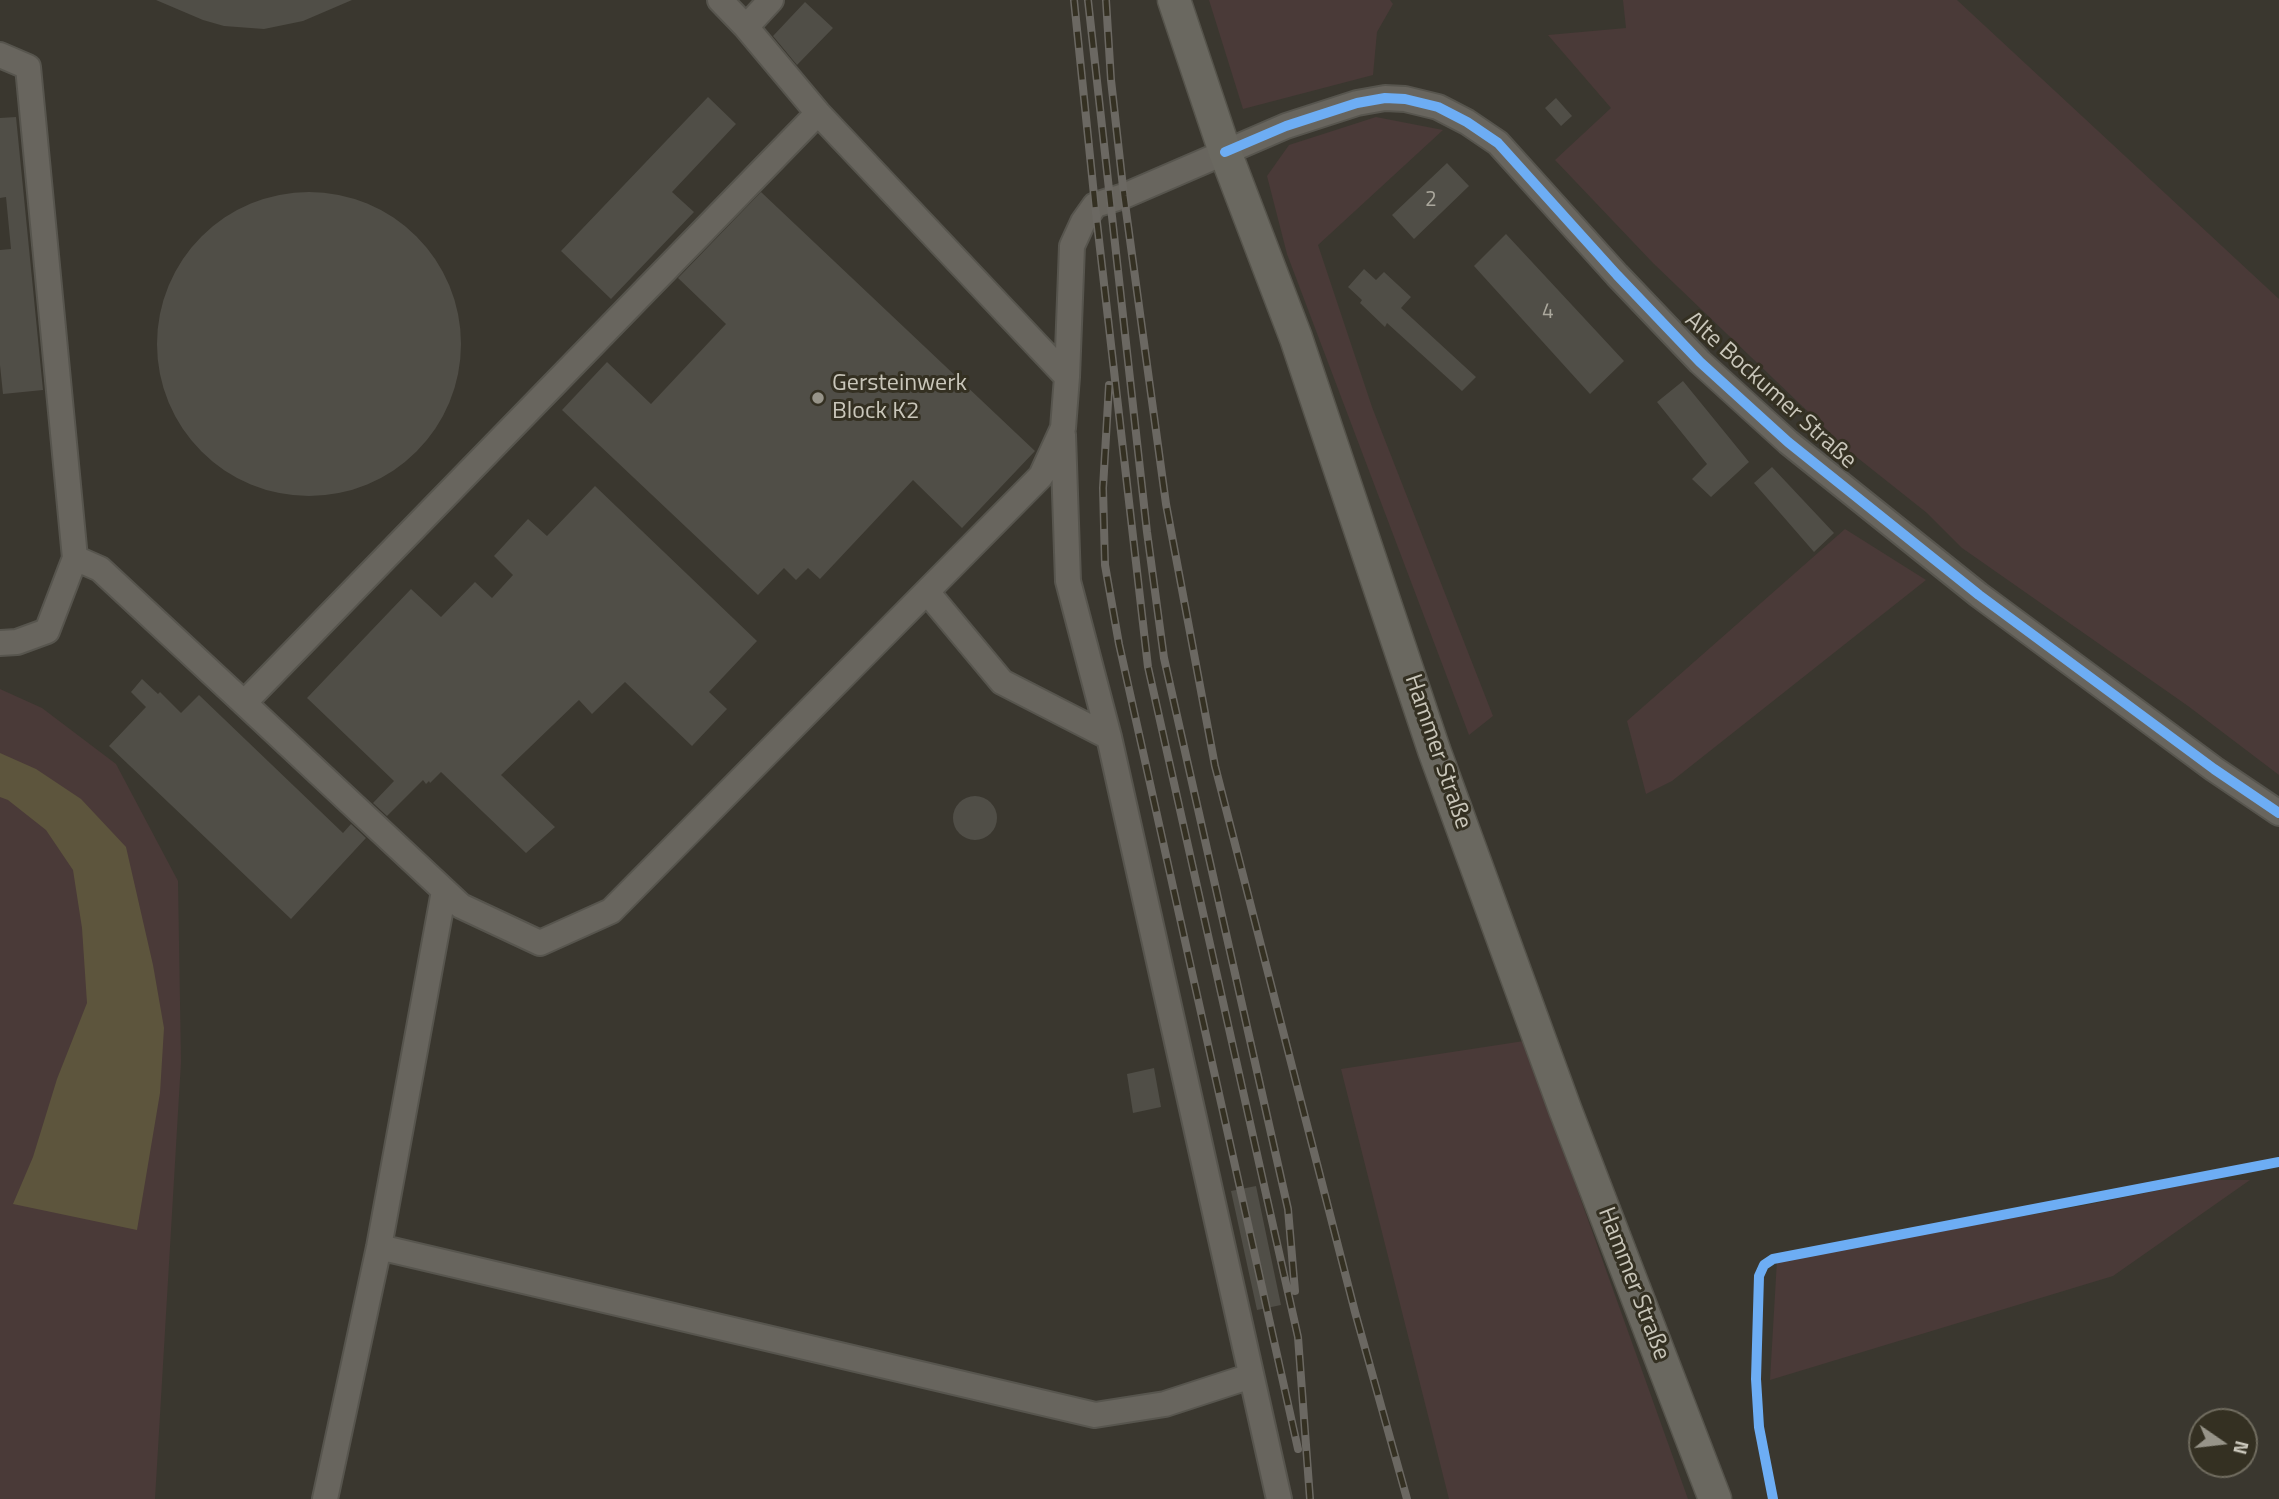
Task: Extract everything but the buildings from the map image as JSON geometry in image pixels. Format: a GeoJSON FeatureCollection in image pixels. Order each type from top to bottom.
{"type":"FeatureCollection","features":[{"type":"Feature","properties":{"kind":"main road","name":"Hammer Straße"},"geometry":{"type":"LineString","coordinates":[[1174,0],[1226,152],[1296,338],[1434,750],[1565,1109],[1715,1499]]}},
{"type":"Feature","properties":{"kind":"street"},"geometry":{"type":"LineString","coordinates":[[720,0],[818,113],[1067,377]]}},
{"type":"Feature","properties":{"kind":"street"},"geometry":{"type":"LineString","coordinates":[[746,27],[771,0]]}},
{"type":"Feature","properties":{"kind":"street"},"geometry":{"type":"LineString","coordinates":[[0,54],[28,66],[75,558],[47,631],[17,642],[0,643]]}},
{"type":"Feature","properties":{"kind":"street","name":"Alte Bockumer Straße"},"geometry":{"type":"LineString","coordinates":[[1063,428],[1072,246],[1095,205],[1124,196],[1286,126],[1357,103],[1385,98],[1405,99],[1438,107],[1498,143],[1700,362],[1788,442],[1979,595],[2214,769],[2279,813]]}},
{"type":"Feature","properties":{"kind":"street"},"geometry":{"type":"LineString","coordinates":[[244,704],[818,113]]}},
{"type":"Feature","properties":{"kind":"street"},"geometry":{"type":"LineString","coordinates":[[75,558],[100,569],[461,906],[540,943],[611,911],[1041,476],[1063,428]]}},
{"type":"Feature","properties":{"kind":"street"},"geometry":{"type":"LineString","coordinates":[[1063,428],[1068,581],[1109,737],[1279,1499]]}},
{"type":"Feature","properties":{"kind":"street"},"geometry":{"type":"LineString","coordinates":[[927,592],[1002,682],[1109,737]]}},
{"type":"Feature","properties":{"kind":"street"},"geometry":{"type":"LineString","coordinates":[[311,1499],[327,1487],[379,1247],[444,891]]}},
{"type":"Feature","properties":{"kind":"street"},"geometry":{"type":"LineString","coordinates":[[379,1247],[1095,1415],[1165,1404],[1251,1376]]}},
{"type":"Feature","properties":{"kind":"shaded area"},"geometry":{"type":"Polygon","coordinates":[[[1209,0],[1390,0],[1393,4],[1377,32],[1373,75],[1243,109],[1209,0]]]}},
{"type":"Feature","properties":{"kind":"shaded area"},"geometry":{"type":"Polygon","coordinates":[[[1623,0],[1957,0],[2279,299],[2279,775],[2188,706],[1962,548],[1927,513],[1849,451],[1653,263],[1555,160],[1611,108],[1548,35],[1626,28],[1623,0]]]}},
{"type":"Feature","properties":{"kind":"shaded area"},"geometry":{"type":"Polygon","coordinates":[[[1376,117],[1443,130],[1318,245],[1372,407],[1493,716],[1469,735],[1287,254],[1267,176],[1289,145],[1376,117]]]}},
{"type":"Feature","properties":{"kind":"shaded area"},"geometry":{"type":"Polygon","coordinates":[[[1845,529],[1926,580],[1672,781],[1646,794],[1627,721],[1845,529]]]}},
{"type":"Feature","properties":{"kind":"shaded area"},"geometry":{"type":"Polygon","coordinates":[[[0,689],[42,708],[116,764],[178,881],[181,1062],[155,1499],[0,1499],[0,689]]]}},
{"type":"Feature","properties":{"kind":"shaded area"},"geometry":{"type":"Polygon","coordinates":[[[0,753],[36,769],[81,799],[126,847],[153,965],[164,1028],[160,1093],[137,1230],[13,1204],[33,1157],[57,1079],[87,1003],[82,928],[73,870],[46,830],[8,800],[0,797],[0,753]]]}},
{"type":"Feature","properties":{"kind":"shaded area"},"geometry":{"type":"Polygon","coordinates":[[[1524,1041],[1688,1499],[1449,1499],[1341,1069],[1524,1041]]]}},
{"type":"Feature","properties":{"kind":"shaded area"},"geometry":{"type":"Polygon","coordinates":[[[2210,1180],[2250,1180],[2113,1276],[1770,1380],[1777,1260],[2210,1180]]]}},
{"type":"Feature","properties":{"kind":"railway"},"geometry":{"type":"LineString","coordinates":[[1074,0],[1148,667],[1298,1337],[1310,1499]]}},
{"type":"Feature","properties":{"kind":"railway"},"geometry":{"type":"LineString","coordinates":[[1088,0],[1147,532],[1164,658],[1288,1209],[1295,1291]]}},
{"type":"Feature","properties":{"kind":"railway"},"geometry":{"type":"LineString","coordinates":[[1106,0],[1111,80],[1124,196],[1166,504],[1215,766],[1355,1312],[1407,1499]]}},
{"type":"Feature","properties":{"kind":"railway"},"geometry":{"type":"LineString","coordinates":[[1109,385],[1103,488],[1105,565],[1119,644],[1298,1449]]}},
{"type":"Feature","properties":{"kind":"cycle path"},"geometry":{"type":"LineString","coordinates":[[1225,152],[1286,126],[1357,103],[1385,98],[1405,99],[1438,107],[1467,122],[1498,143],[1700,362],[1788,442],[1979,595],[2214,769],[2279,813]]}},
{"type":"Feature","properties":{"kind":"cycle path"},"geometry":{"type":"LineString","coordinates":[[1773,1499],[1759,1427],[1756,1379],[1759,1276],[1764,1265],[1773,1259],[2279,1162]]}},
{"type":"Feature","properties":{"kind":"place","name":"Gersteinwerk Block K2"},"geometry":{"type":"Point","coordinates":[818,398]}}]}
